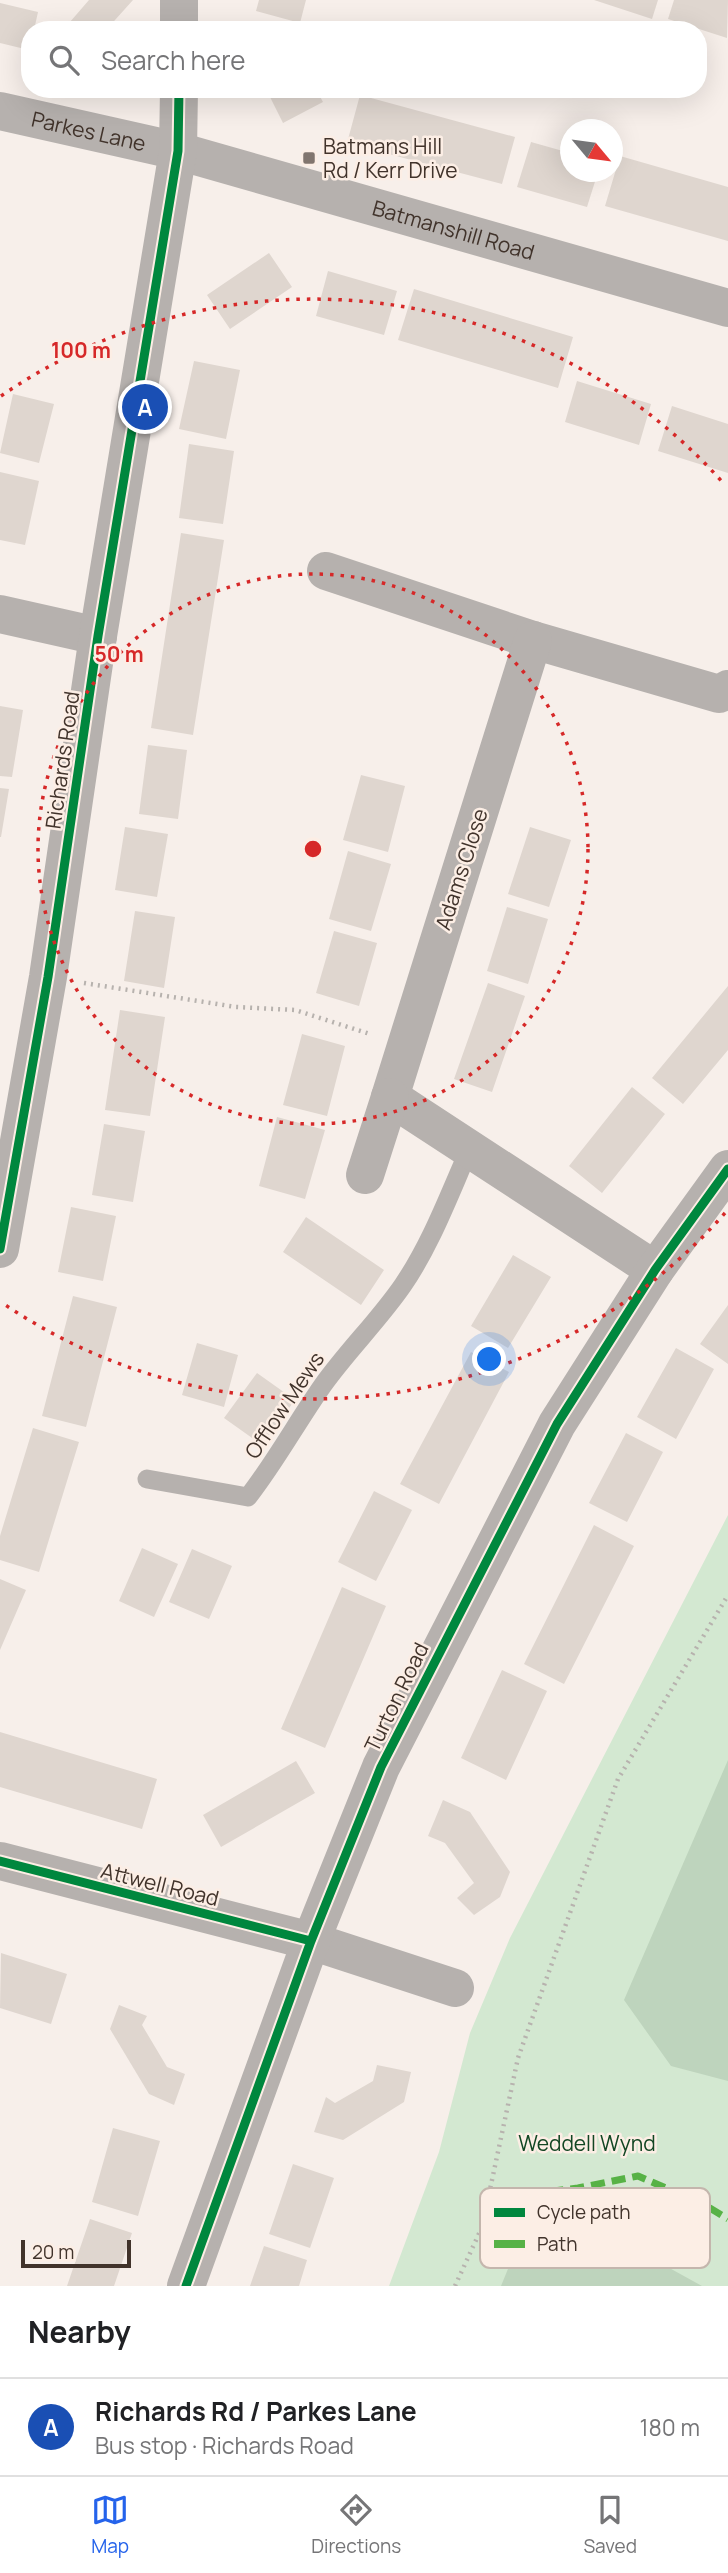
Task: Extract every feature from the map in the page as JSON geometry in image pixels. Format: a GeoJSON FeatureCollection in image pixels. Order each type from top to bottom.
{"type":"FeatureCollection","features":[{"type":"Feature","properties":{"kind":"street"},"geometry":{"type":"LineString","coordinates":[[179,0],[179,21]]}},
{"type":"Feature","properties":{"kind":"street","name":"Richards Road"},"geometry":{"type":"LineString","coordinates":[[0,1249],[17,1065],[48,977],[98,636],[178,151],[179,98]]}},
{"type":"Feature","properties":{"kind":"street","name":"Parkes Lane"},"geometry":{"type":"LineString","coordinates":[[0,111],[178,151]]}},
{"type":"Feature","properties":{"kind":"street","name":"Batmanshill Road"},"geometry":{"type":"LineString","coordinates":[[178,151],[728,308]]}},
{"type":"Feature","properties":{"kind":"street"},"geometry":{"type":"LineString","coordinates":[[326,571],[533,640],[719,694],[728,689]]}},
{"type":"Feature","properties":{"kind":"street"},"geometry":{"type":"LineString","coordinates":[[0,614],[98,636]]}},
{"type":"Feature","properties":{"kind":"street","name":"Adams Close"},"geometry":{"type":"LineString","coordinates":[[365,1175],[533,640]]}},
{"type":"Feature","properties":{"kind":"street"},"geometry":{"type":"LineString","coordinates":[[390,1097],[655,1270]]}},
{"type":"Feature","properties":{"kind":"street","name":"Turton Road"},"geometry":{"type":"LineString","coordinates":[[186,2286],[311,1941],[381,1768],[430,1667],[557,1424],[655,1270],[728,1169]]}},
{"type":"Feature","properties":{"kind":"street","name":"Attwell Road"},"geometry":{"type":"LineString","coordinates":[[0,1861],[311,1941],[454,1988]]}},
{"type":"Feature","properties":{"kind":"lane","name":"Offlow Mews"},"geometry":{"type":"LineString","coordinates":[[147,1479],[248,1497],[270,1469],[300,1417],[339,1362],[402,1287],[421,1256],[469,1150]]}},
{"type":"Feature","properties":{"kind":"path"},"geometry":{"type":"LineString","coordinates":[[48,977],[236,1007],[295,1010],[405,1045]]}},
{"type":"Feature","properties":{"kind":"path"},"geometry":{"type":"LineString","coordinates":[[490,2188],[518,2058],[618,1779],[728,1595]]}},
{"type":"Feature","properties":{"kind":"path"},"geometry":{"type":"LineString","coordinates":[[456,2286],[480,2232]]}},
{"type":"Feature","properties":{"kind":"green space","name":"Weddell Wynd"},"geometry":{"type":"Polygon","coordinates":[[[728,1515],[728,2286],[389,2286],[439,2152],[470,2033],[510,1938],[728,1515]]]}},
{"type":"Feature","properties":{"kind":"green space"},"geometry":{"type":"Polygon","coordinates":[[[728,1760],[728,2081],[671,2066],[624,2000],[728,1760]]]}},
{"type":"Feature","properties":{"kind":"green space"},"geometry":{"type":"Polygon","coordinates":[[[508,2268],[669,2268],[702,2286],[501,2286],[508,2268]]]}},
{"type":"Feature","properties":{"kind":"building"},"geometry":{"type":"Polygon","coordinates":[[[89,0],[133,0],[114,21],[71,21],[89,0]]]}},
{"type":"Feature","properties":{"kind":"building"},"geometry":{"type":"Polygon","coordinates":[[[259,0],[306,0],[301,21],[256,11],[259,0]]]}},
{"type":"Feature","properties":{"kind":"building"},"geometry":{"type":"Polygon","coordinates":[[[594,0],[658,0],[652,19],[594,0]]]}},
{"type":"Feature","properties":{"kind":"building"},"geometry":{"type":"Polygon","coordinates":[[[674,0],[728,0],[727,38],[707,32],[707,21],[668,19],[674,0]]]}},
{"type":"Feature","properties":{"kind":"building"},"geometry":{"type":"Polygon","coordinates":[[[0,3],[38,12],[36,21],[21,21],[21,48],[0,43],[0,3]]]}},
{"type":"Feature","properties":{"kind":"building"},"geometry":{"type":"Polygon","coordinates":[[[270,98],[321,98],[323,102],[283,123],[270,98]]]}},
{"type":"Feature","properties":{"kind":"building"},"geometry":{"type":"Polygon","coordinates":[[[359,98],[371,98],[515,137],[502,184],[347,143],[359,98]]]}},
{"type":"Feature","properties":{"kind":"building"},"geometry":{"type":"Polygon","coordinates":[[[531,142],[560,150],[560,182],[595,182],[587,207],[517,187],[531,142]]]}},
{"type":"Feature","properties":{"kind":"building"},"geometry":{"type":"Polygon","coordinates":[[[623,157],[728,187],[728,241],[605,206],[612,182],[623,182],[623,157]]]}},
{"type":"Feature","properties":{"kind":"building"},"geometry":{"type":"Polygon","coordinates":[[[269,253],[292,287],[230,329],[207,295],[269,253]]]}},
{"type":"Feature","properties":{"kind":"building"},"geometry":{"type":"Polygon","coordinates":[[[328,271],[397,291],[384,335],[316,316],[328,271]]]}},
{"type":"Feature","properties":{"kind":"building"},"geometry":{"type":"Polygon","coordinates":[[[414,289],[573,337],[558,388],[398,340],[414,289]]]}},
{"type":"Feature","properties":{"kind":"building"},"geometry":{"type":"Polygon","coordinates":[[[194,361],[240,370],[226,439],[179,429],[194,361]]]}},
{"type":"Feature","properties":{"kind":"building"},"geometry":{"type":"Polygon","coordinates":[[[577,381],[651,404],[639,445],[565,422],[577,381]]]}},
{"type":"Feature","properties":{"kind":"building"},"geometry":{"type":"Polygon","coordinates":[[[13,394],[54,404],[39,463],[0,453],[13,394]]]}},
{"type":"Feature","properties":{"kind":"building"},"geometry":{"type":"Polygon","coordinates":[[[672,406],[728,424],[728,473],[658,451],[672,406]]]}},
{"type":"Feature","properties":{"kind":"building"},"geometry":{"type":"Polygon","coordinates":[[[189,444],[234,451],[223,524],[179,518],[189,444]]]}},
{"type":"Feature","properties":{"kind":"building"},"geometry":{"type":"Polygon","coordinates":[[[0,472],[39,481],[25,545],[0,540],[0,472]]]}},
{"type":"Feature","properties":{"kind":"building"},"geometry":{"type":"Polygon","coordinates":[[[181,533],[224,540],[193,735],[151,728],[181,533]]]}},
{"type":"Feature","properties":{"kind":"building"},"geometry":{"type":"Polygon","coordinates":[[[0,706],[23,710],[12,777],[0,776],[0,706]]]}},
{"type":"Feature","properties":{"kind":"building"},"geometry":{"type":"Polygon","coordinates":[[[148,745],[187,750],[178,819],[139,814],[148,745]]]}},
{"type":"Feature","properties":{"kind":"building"},"geometry":{"type":"Polygon","coordinates":[[[361,775],[405,786],[388,852],[343,840],[361,775]]]}},
{"type":"Feature","properties":{"kind":"building"},"geometry":{"type":"Polygon","coordinates":[[[0,788],[9,789],[1,837],[0,837],[0,788]]]}},
{"type":"Feature","properties":{"kind":"building"},"geometry":{"type":"Polygon","coordinates":[[[125,827],[168,834],[157,897],[115,890],[125,827]]]}},
{"type":"Feature","properties":{"kind":"building"},"geometry":{"type":"Polygon","coordinates":[[[530,827],[571,840],[549,907],[508,894],[530,827]]]}},
{"type":"Feature","properties":{"kind":"building"},"geometry":{"type":"Polygon","coordinates":[[[348,851],[391,864],[371,931],[329,919],[348,851]]]}},
{"type":"Feature","properties":{"kind":"building"},"geometry":{"type":"Polygon","coordinates":[[[507,907],[548,919],[528,984],[487,971],[507,907]]]}},
{"type":"Feature","properties":{"kind":"building"},"geometry":{"type":"Polygon","coordinates":[[[135,911],[175,917],[164,988],[124,981],[135,911]]]}},
{"type":"Feature","properties":{"kind":"building"},"geometry":{"type":"Polygon","coordinates":[[[334,931],[377,943],[359,1006],[316,993],[334,931]]]}},
{"type":"Feature","properties":{"kind":"building"},"geometry":{"type":"Polygon","coordinates":[[[488,983],[525,996],[492,1092],[454,1079],[488,983]]]}},
{"type":"Feature","properties":{"kind":"building"},"geometry":{"type":"Polygon","coordinates":[[[728,986],[728,1050],[683,1104],[652,1078],[728,986]]]}},
{"type":"Feature","properties":{"kind":"building"},"geometry":{"type":"Polygon","coordinates":[[[120,1010],[165,1017],[150,1116],[105,1110],[120,1010]]]}},
{"type":"Feature","properties":{"kind":"building"},"geometry":{"type":"Polygon","coordinates":[[[302,1034],[345,1046],[327,1116],[283,1105],[302,1034]]]}},
{"type":"Feature","properties":{"kind":"building"},"geometry":{"type":"Polygon","coordinates":[[[632,1087],[665,1114],[602,1193],[569,1166],[632,1087]]]}},
{"type":"Feature","properties":{"kind":"building"},"geometry":{"type":"Polygon","coordinates":[[[277,1117],[325,1130],[305,1199],[259,1186],[277,1117]]]}},
{"type":"Feature","properties":{"kind":"building"},"geometry":{"type":"Polygon","coordinates":[[[104,1124],[145,1131],[133,1202],[92,1195],[104,1124]]]}},
{"type":"Feature","properties":{"kind":"building"},"geometry":{"type":"Polygon","coordinates":[[[71,1207],[116,1216],[103,1281],[58,1272],[71,1207]]]}},
{"type":"Feature","properties":{"kind":"building"},"geometry":{"type":"Polygon","coordinates":[[[306,1217],[384,1270],[361,1305],[283,1252],[306,1217]]]}},
{"type":"Feature","properties":{"kind":"building"},"geometry":{"type":"Polygon","coordinates":[[[513,1255],[551,1277],[508,1348],[471,1326],[513,1255]]]}},
{"type":"Feature","properties":{"kind":"building"},"geometry":{"type":"Polygon","coordinates":[[[73,1296],[117,1307],[86,1427],[42,1416],[73,1296]]]}},
{"type":"Feature","properties":{"kind":"building"},"geometry":{"type":"Polygon","coordinates":[[[728,1305],[728,1364],[700,1344],[728,1305]]]}},
{"type":"Feature","properties":{"kind":"building"},"geometry":{"type":"Polygon","coordinates":[[[197,1343],[238,1355],[224,1407],[182,1395],[197,1343]]]}},
{"type":"Feature","properties":{"kind":"building"},"geometry":{"type":"Polygon","coordinates":[[[676,1348],[714,1369],[676,1439],[637,1417],[676,1348]]]}},
{"type":"Feature","properties":{"kind":"building"},"geometry":{"type":"Polygon","coordinates":[[[471,1352],[509,1372],[439,1504],[400,1484],[471,1352]]]}},
{"type":"Feature","properties":{"kind":"building"},"geometry":{"type":"Polygon","coordinates":[[[257,1373],[295,1400],[262,1445],[224,1418],[257,1373]]]}},
{"type":"Feature","properties":{"kind":"building"},"geometry":{"type":"Polygon","coordinates":[[[33,1428],[79,1442],[39,1572],[0,1560],[0,1536],[33,1428]]]}},
{"type":"Feature","properties":{"kind":"building"},"geometry":{"type":"Polygon","coordinates":[[[626,1433],[663,1452],[627,1522],[589,1503],[626,1433]]]}},
{"type":"Feature","properties":{"kind":"building"},"geometry":{"type":"Polygon","coordinates":[[[374,1491],[412,1510],[376,1581],[338,1562],[374,1491]]]}},
{"type":"Feature","properties":{"kind":"building"},"geometry":{"type":"Polygon","coordinates":[[[594,1525],[634,1546],[564,1684],[524,1664],[594,1525]]]}},
{"type":"Feature","properties":{"kind":"building"},"geometry":{"type":"Polygon","coordinates":[[[142,1548],[178,1564],[154,1617],[119,1601],[142,1548]]]}},
{"type":"Feature","properties":{"kind":"building"},"geometry":{"type":"Polygon","coordinates":[[[192,1549],[232,1566],[209,1619],[169,1602],[192,1549]]]}},
{"type":"Feature","properties":{"kind":"building"},"geometry":{"type":"Polygon","coordinates":[[[0,1579],[26,1590],[0,1650],[0,1579]]]}},
{"type":"Feature","properties":{"kind":"building"},"geometry":{"type":"Polygon","coordinates":[[[342,1587],[386,1606],[325,1748],[281,1729],[342,1587]]]}},
{"type":"Feature","properties":{"kind":"building"},"geometry":{"type":"Polygon","coordinates":[[[502,1670],[547,1691],[506,1780],[461,1758],[502,1670]]]}},
{"type":"Feature","properties":{"kind":"building"},"geometry":{"type":"Polygon","coordinates":[[[0,1732],[157,1779],[142,1829],[0,1787],[0,1732]]]}},
{"type":"Feature","properties":{"kind":"building"},"geometry":{"type":"Polygon","coordinates":[[[296,1761],[315,1793],[221,1847],[203,1815],[296,1761]]]}},
{"type":"Feature","properties":{"kind":"building"},"geometry":{"type":"Polygon","coordinates":[[[443,1800],[470,1812],[510,1872],[500,1897],[474,1915],[457,1898],[474,1883],[445,1843],[428,1836],[443,1800]]]}},
{"type":"Feature","properties":{"kind":"building"},"geometry":{"type":"Polygon","coordinates":[[[1,1953],[67,1974],[51,2024],[0,2008],[1,1953]]]}},
{"type":"Feature","properties":{"kind":"building"},"geometry":{"type":"Polygon","coordinates":[[[119,2005],[147,2016],[142,2025],[167,2067],[185,2074],[174,2105],[149,2094],[110,2029],[119,2005]]]}},
{"type":"Feature","properties":{"kind":"building"},"geometry":{"type":"Polygon","coordinates":[[[377,2065],[411,2072],[404,2102],[343,2140],[314,2132],[326,2097],[335,2103],[373,2081],[377,2065]]]}},
{"type":"Feature","properties":{"kind":"building"},"geometry":{"type":"Polygon","coordinates":[[[113,2128],[160,2141],[138,2216],[92,2202],[113,2128]]]}},
{"type":"Feature","properties":{"kind":"building"},"geometry":{"type":"Polygon","coordinates":[[[293,2164],[334,2178],[310,2248],[269,2234],[293,2164]]]}},
{"type":"Feature","properties":{"kind":"building"},"geometry":{"type":"Polygon","coordinates":[[[90,2219],[132,2233],[114,2286],[67,2286],[90,2219]]]}},
{"type":"Feature","properties":{"kind":"building"},"geometry":{"type":"Polygon","coordinates":[[[264,2246],[307,2260],[299,2286],[250,2286],[264,2246]]]}},
{"type":"Feature","properties":{"kind":"marked path"},"geometry":{"type":"LineString","coordinates":[[578,2188],[638,2176],[666,2188]]}},
{"type":"Feature","properties":{"kind":"marked path"},"geometry":{"type":"LineString","coordinates":[[710,2208],[728,2219]]}},
{"type":"Feature","properties":{"kind":"cycle path"},"geometry":{"type":"LineString","coordinates":[[0,1249],[48,977],[98,636],[178,151],[179,98]]}},
{"type":"Feature","properties":{"kind":"cycle path"},"geometry":{"type":"LineString","coordinates":[[186,2286],[311,1941],[381,1767],[557,1424],[655,1270],[728,1169]]}},
{"type":"Feature","properties":{"kind":"cycle path"},"geometry":{"type":"LineString","coordinates":[[0,1861],[311,1941]]}},
{"type":"Feature","properties":{"kind":"place","name":"Batmans Hill Rd / Kerr Drive"},"geometry":{"type":"Point","coordinates":[309,158]}},
{"type":"Feature","properties":{"kind":"place","name":"Richards Rd / Parkes Lane"},"geometry":{"type":"Point","coordinates":[145,407]}}]}
